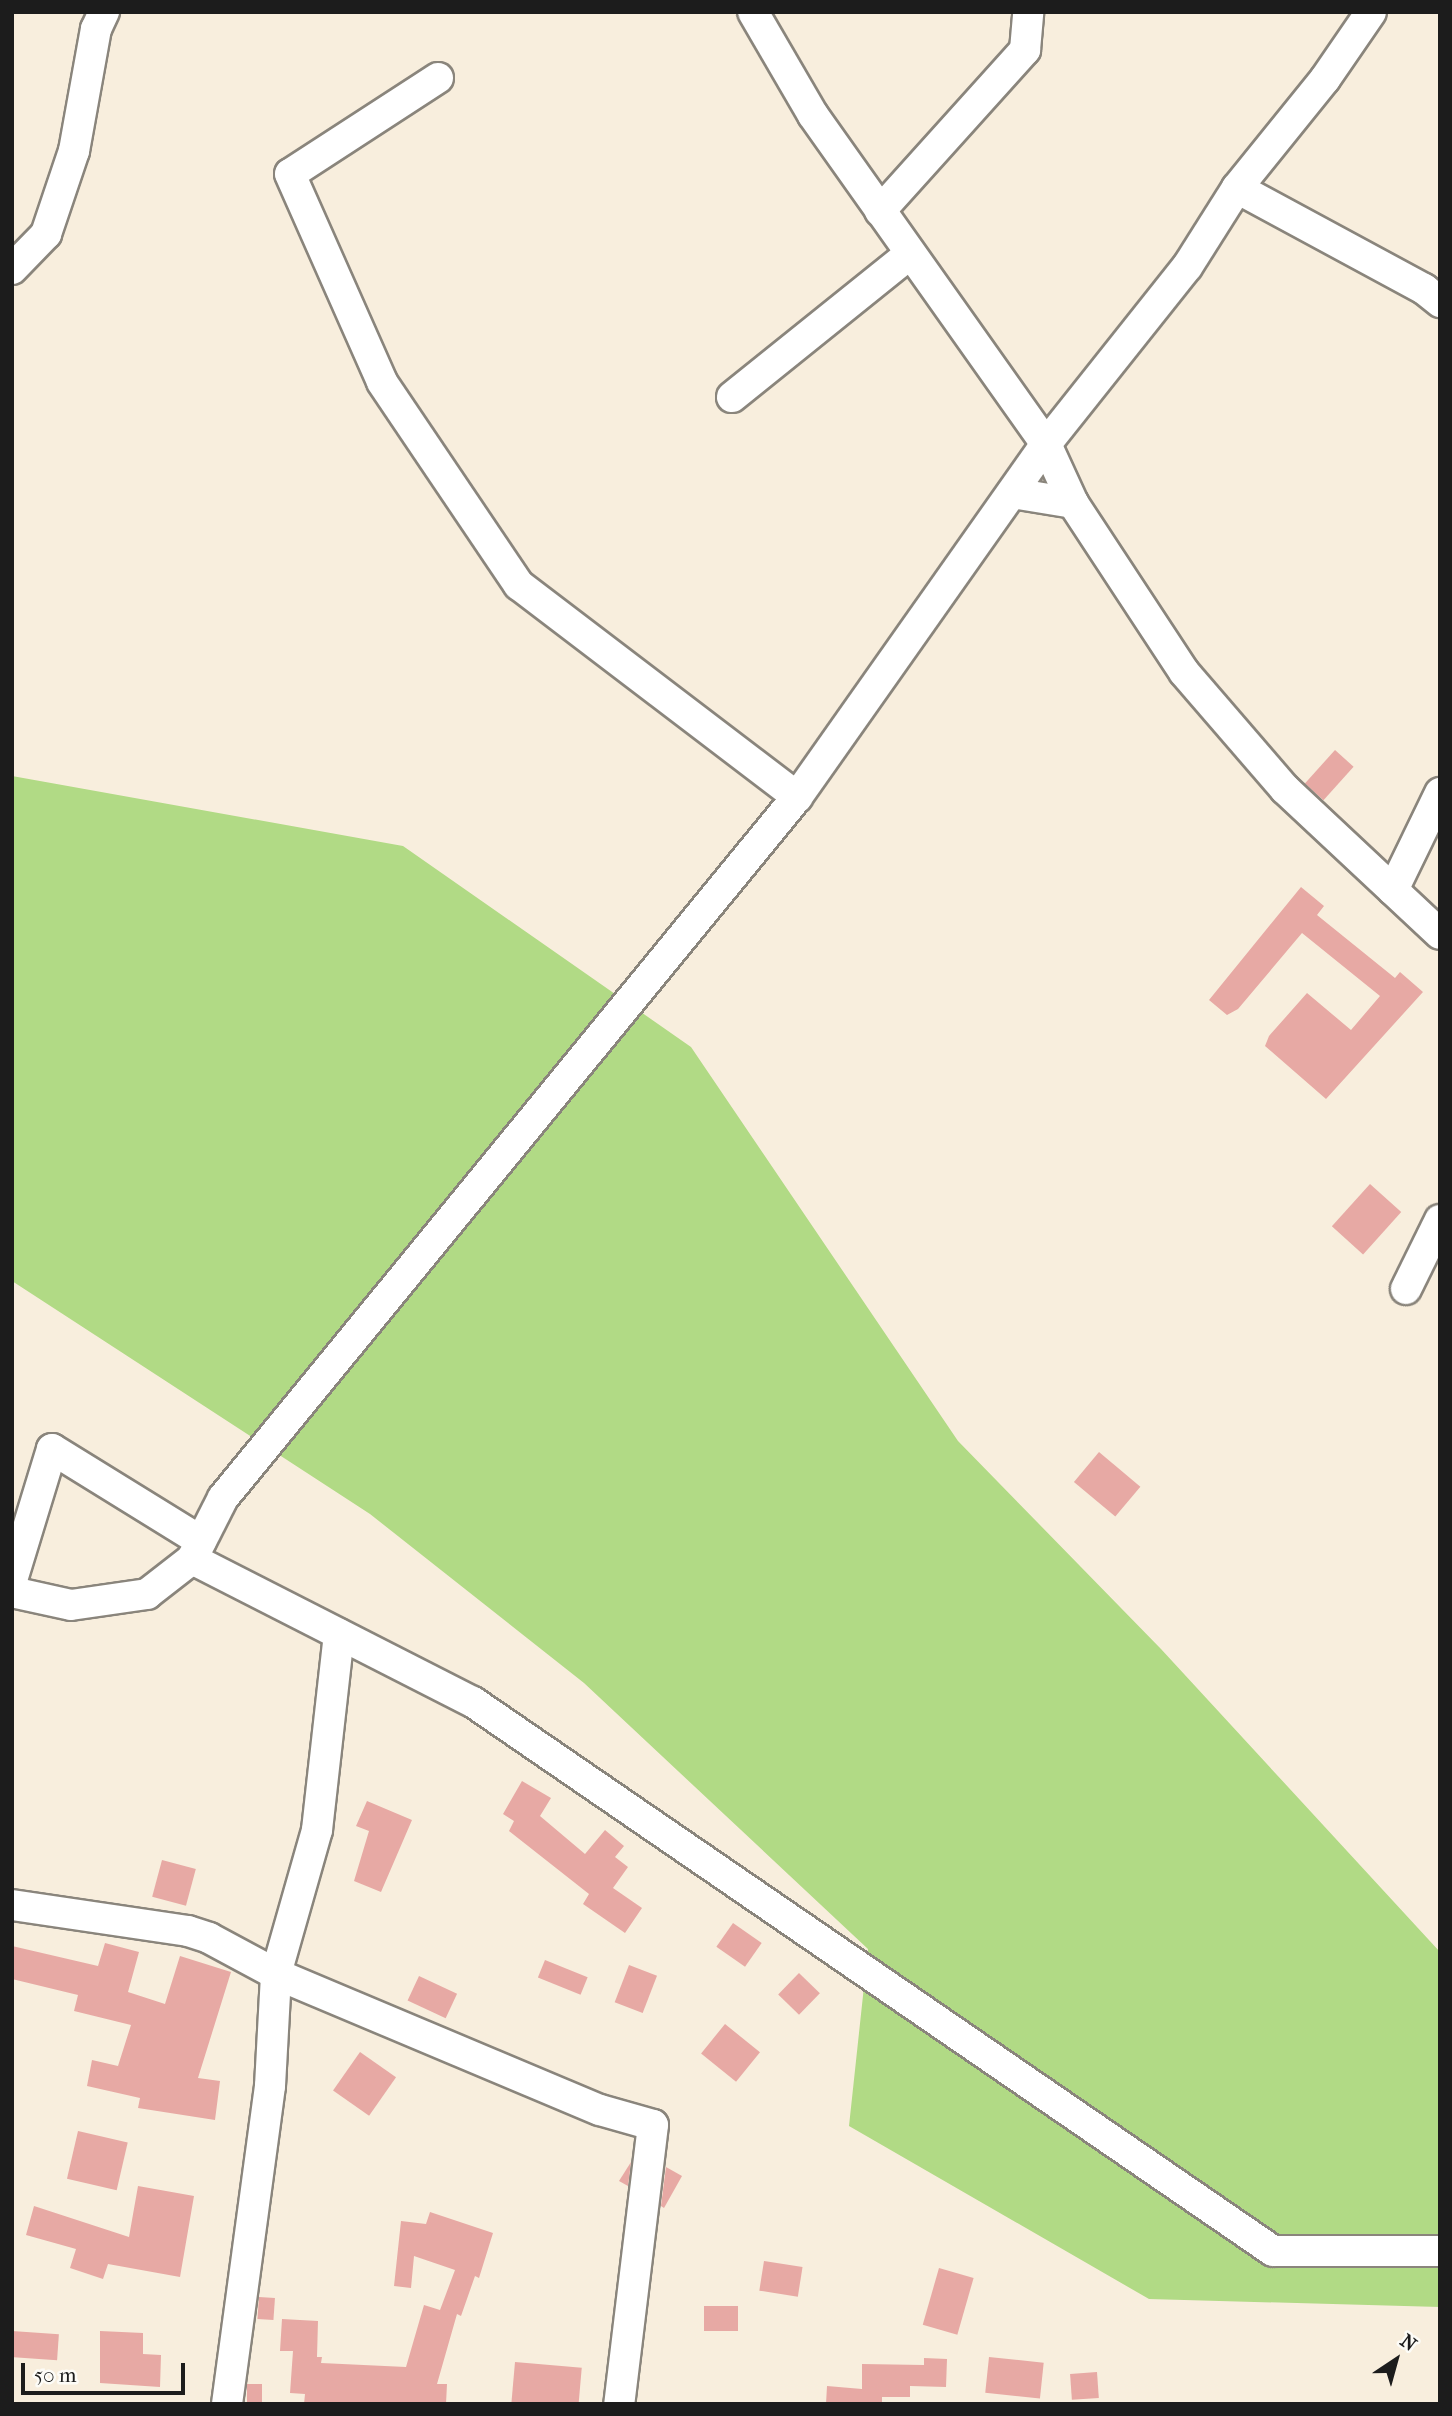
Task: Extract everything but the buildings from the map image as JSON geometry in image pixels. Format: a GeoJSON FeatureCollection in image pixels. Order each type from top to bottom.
{"type":"FeatureCollection","features":[{"type":"Feature","properties":{"kind":"street"},"geometry":{"type":"LineString","coordinates":[[12,269],[46,234],[74,151],[96,29],[104,12]]}},
{"type":"Feature","properties":{"kind":"street"},"geometry":{"type":"LineString","coordinates":[[753,12],[813,115],[1046,444],[1073,503],[1184,672],[1285,789],[1440,934]]}},
{"type":"Feature","properties":{"kind":"street"},"geometry":{"type":"LineString","coordinates":[[880,211],[1025,50],[1028,12]]}},
{"type":"Feature","properties":{"kind":"street"},"geometry":{"type":"LineString","coordinates":[[12,1592],[71,1605],[147,1594],[197,1550],[223,1498],[797,797],[1046,444],[1187,267],[1237,188],[1325,79],[1371,12]]}},
{"type":"Feature","properties":{"kind":"street"},"geometry":{"type":"LineString","coordinates":[[438,78],[290,174],[382,382],[519,585],[797,797]]}},
{"type":"Feature","properties":{"kind":"street"},"geometry":{"type":"LineString","coordinates":[[1237,188],[1440,302]]}},
{"type":"Feature","properties":{"kind":"street"},"geometry":{"type":"LineString","coordinates":[[732,397],[910,254]]}},
{"type":"Feature","properties":{"kind":"street"},"geometry":{"type":"LineString","coordinates":[[1012,493],[1073,503]]}},
{"type":"Feature","properties":{"kind":"street"},"geometry":{"type":"LineString","coordinates":[[1393,890],[1440,793]]}},
{"type":"Feature","properties":{"kind":"street"},"geometry":{"type":"LineString","coordinates":[[1406,1289],[1440,1220]]}},
{"type":"Feature","properties":{"kind":"street"},"geometry":{"type":"LineString","coordinates":[[12,1580],[52,1449],[197,1550],[339,1634],[473,1702],[1273,2251],[1440,2251]]}},
{"type":"Feature","properties":{"kind":"street"},"geometry":{"type":"LineString","coordinates":[[227,2404],[270,2086],[276,1974],[317,1830],[339,1634]]}},
{"type":"Feature","properties":{"kind":"street"},"geometry":{"type":"LineString","coordinates":[[12,1905],[188,1931],[276,1974],[600,2110],[653,2125],[619,2404]]}},
{"type":"Feature","properties":{"kind":"green space"},"geometry":{"type":"Polygon","coordinates":[[[12,776],[403,846],[691,1047],[958,1441],[1161,1649],[1440,1952],[1440,2307],[1149,2299],[849,2126],[868,1949],[584,1683],[370,1514],[12,1281],[12,776]]]}}]}
